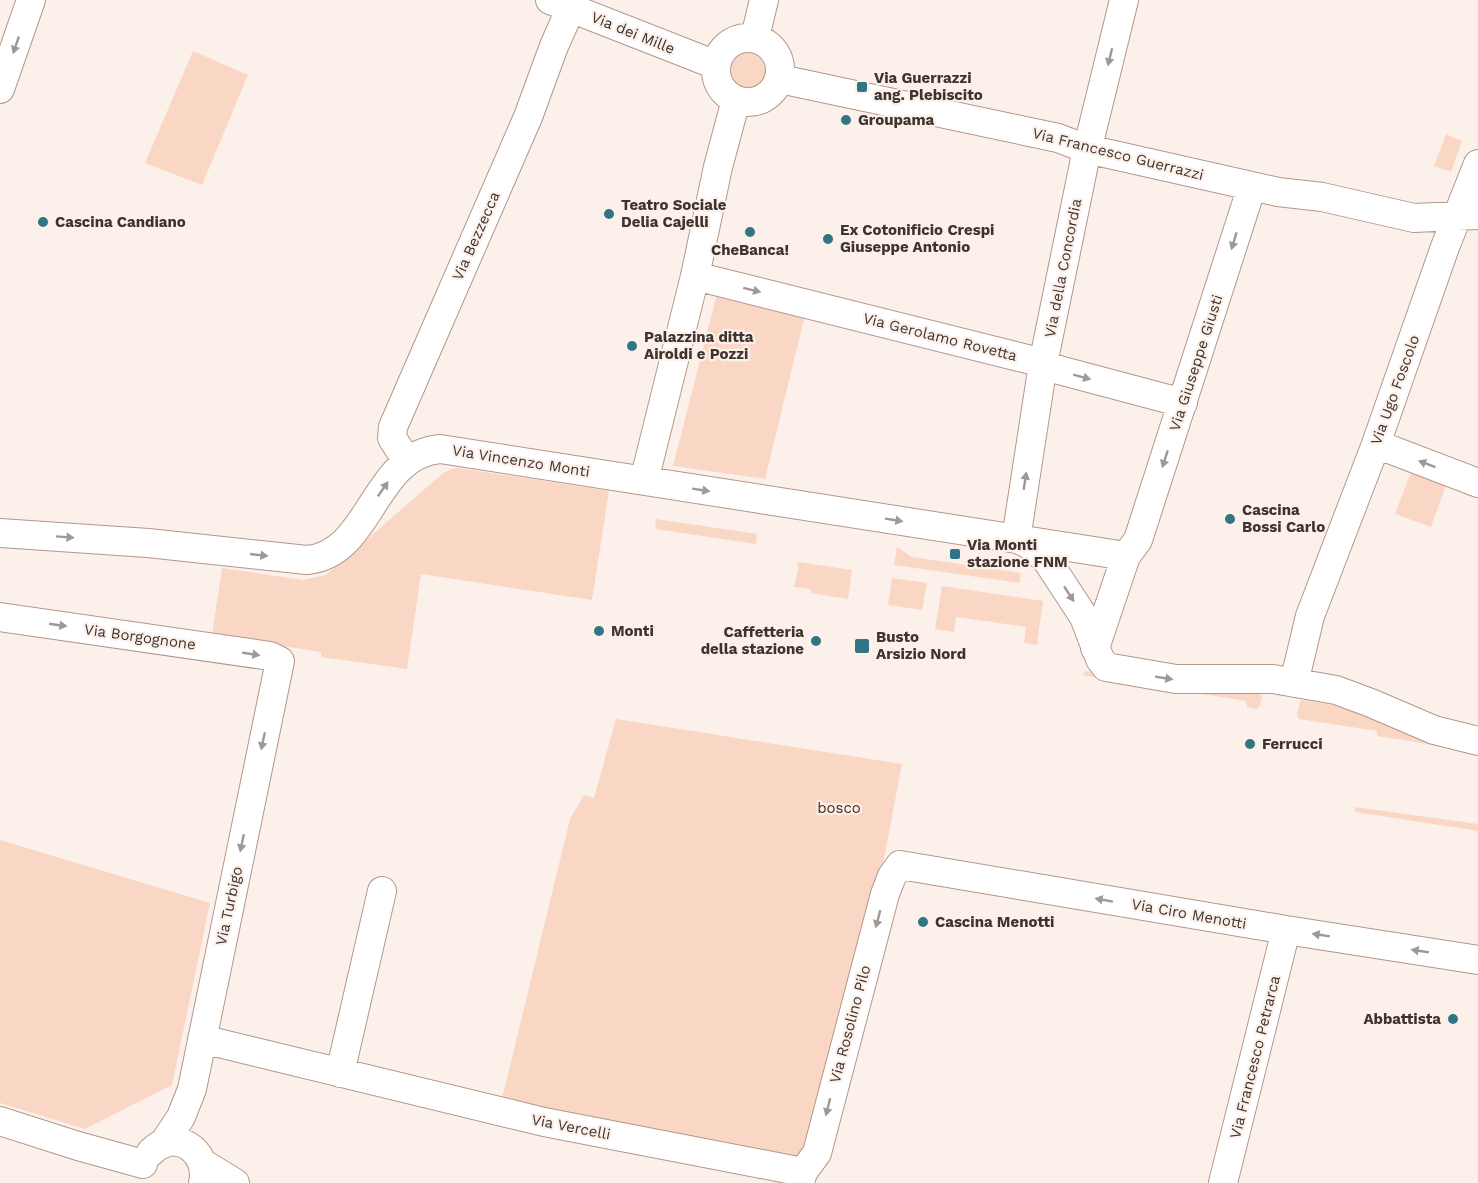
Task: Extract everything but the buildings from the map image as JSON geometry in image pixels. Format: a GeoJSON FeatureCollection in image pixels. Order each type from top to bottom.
{"type":"FeatureCollection","features":[{"type":"Feature","properties":{"kind":"street"},"geometry":{"type":"LineString","coordinates":[[0,89],[31,0]]}},
{"type":"Feature","properties":{"kind":"street"},"geometry":{"type":"LineString","coordinates":[[755,37],[764,0]]}},
{"type":"Feature","properties":{"kind":"street","name":"Via della Concordia"},"geometry":{"type":"LineString","coordinates":[[1016,539],[1043,364],[1087,149],[1124,0]]}},
{"type":"Feature","properties":{"kind":"street","name":"Via dei Mille"},"geometry":{"type":"LineString","coordinates":[[561,4],[716,65]]}},
{"type":"Feature","properties":{"kind":"street","name":"Via Bezzecca"},"geometry":{"type":"LineString","coordinates":[[406,461],[392,438],[393,427],[528,117],[554,46],[561,4]]}},
{"type":"Feature","properties":{"kind":"street"},"geometry":{"type":"LineString","coordinates":[[746,37],[755,37],[774,49],[781,70],[780,79],[773,91],[765,98],[749,103],[727,95],[716,77],[716,65],[722,50],[731,42],[746,37]]}},
{"type":"Feature","properties":{"kind":"street","name":"Via Francesco Guerrazzi"},"geometry":{"type":"LineString","coordinates":[[780,79],[1058,138],[1087,149],[1278,192],[1322,197],[1414,218],[1468,215]]}},
{"type":"Feature","properties":{"kind":"street"},"geometry":{"type":"LineString","coordinates":[[644,481],[736,100]]}},
{"type":"Feature","properties":{"kind":"street","name":"Via Ugo Foscolo"},"geometry":{"type":"LineString","coordinates":[[1294,682],[1310,616],[1468,215],[1478,164]]}},
{"type":"Feature","properties":{"kind":"street","name":"Via Giuseppe Giusti"},"geometry":{"type":"LineString","coordinates":[[1095,648],[1183,403],[1252,186]]}},
{"type":"Feature","properties":{"kind":"street","name":"Via Gerolamo Rovetta"},"geometry":{"type":"LineString","coordinates":[[695,276],[1043,364],[1183,403]]}},
{"type":"Feature","properties":{"kind":"street"},"geometry":{"type":"LineString","coordinates":[[1376,444],[1478,483]]}},
{"type":"Feature","properties":{"kind":"street","name":"Via Vincenzo Monti"},"geometry":{"type":"LineString","coordinates":[[2,540],[148,543],[307,560],[317,559],[334,552],[349,537],[393,474],[406,461],[418,453],[430,450],[451,450],[1016,539],[1132,548]]}},
{"type":"Feature","properties":{"kind":"street"},"geometry":{"type":"LineString","coordinates":[[1016,539],[1032,546],[1048,562],[1084,617],[1095,648],[1106,667],[1176,680],[1273,679],[1336,690],[1434,730],[1466,739]]}},
{"type":"Feature","properties":{"kind":"street","name":"Via Borgognone"},"geometry":{"type":"LineString","coordinates":[[0,617],[270,656],[280,661]]}},
{"type":"Feature","properties":{"kind":"street","name":"Via Turbigo"},"geometry":{"type":"LineString","coordinates":[[143,1174],[147,1155],[163,1144],[181,1117],[189,1096],[280,661]]}},
{"type":"Feature","properties":{"kind":"street","name":"Via Ciro Menotti"},"geometry":{"type":"LineString","coordinates":[[900,865],[1478,960]]}},
{"type":"Feature","properties":{"kind":"street","name":"Via Rosolino Pilo"},"geometry":{"type":"LineString","coordinates":[[802,1177],[817,1153],[885,894],[892,876],[900,865]]}},
{"type":"Feature","properties":{"kind":"street"},"geometry":{"type":"LineString","coordinates":[[340,1073],[382,891]]}},
{"type":"Feature","properties":{"kind":"street","name":"Via Francesco Petrarca"},"geometry":{"type":"LineString","coordinates":[[1223,1183],[1286,930]]}},
{"type":"Feature","properties":{"kind":"street","name":"Via Vercelli"},"geometry":{"type":"LineString","coordinates":[[202,1039],[544,1122],[802,1177]]}},
{"type":"Feature","properties":{"kind":"street"},"geometry":{"type":"LineString","coordinates":[[0,1121],[78,1146],[143,1174]]}},
{"type":"Feature","properties":{"kind":"street"},"geometry":{"type":"LineString","coordinates":[[163,1144],[182,1143],[192,1148],[199,1155],[203,1174],[235,1183]]}},
{"type":"Feature","properties":{"kind":"green space"},"geometry":{"type":"Polygon","coordinates":[[[193,51],[248,75],[202,185],[145,163],[193,51]]]}},
{"type":"Feature","properties":{"kind":"green space"},"geometry":{"type":"Polygon","coordinates":[[[747,53],[760,58],[765,71],[760,84],[747,89],[734,84],[729,71],[734,58],[747,53]]]}},
{"type":"Feature","properties":{"kind":"green space"},"geometry":{"type":"Polygon","coordinates":[[[1446,134],[1462,141],[1451,172],[1434,166],[1446,134]]]}},
{"type":"Feature","properties":{"kind":"green space"},"geometry":{"type":"Polygon","coordinates":[[[717,294],[805,315],[765,479],[673,466],[717,294]]]}},
{"type":"Feature","properties":{"kind":"green space"},"geometry":{"type":"Polygon","coordinates":[[[458,468],[609,491],[592,600],[421,574],[407,669],[321,657],[321,652],[212,635],[222,568],[303,580],[326,575],[442,474],[458,468]]]}},
{"type":"Feature","properties":{"kind":"green space"},"geometry":{"type":"Polygon","coordinates":[[[1411,472],[1446,485],[1431,527],[1395,514],[1411,472]]]}},
{"type":"Feature","properties":{"kind":"green space"},"geometry":{"type":"Polygon","coordinates":[[[656,519],[757,534],[756,544],[655,529],[656,519]]]}},
{"type":"Feature","properties":{"kind":"green space"},"geometry":{"type":"Polygon","coordinates":[[[897,547],[912,557],[1021,573],[1019,583],[894,565],[897,547]]]}},
{"type":"Feature","properties":{"kind":"green space"},"geometry":{"type":"Polygon","coordinates":[[[798,562],[852,570],[848,599],[811,593],[811,589],[794,587],[798,562]]]}},
{"type":"Feature","properties":{"kind":"green space"},"geometry":{"type":"Polygon","coordinates":[[[892,578],[927,583],[922,610],[888,605],[892,578]]]}},
{"type":"Feature","properties":{"kind":"green space"},"geometry":{"type":"Polygon","coordinates":[[[942,586],[1043,601],[1037,645],[1024,643],[1026,627],[956,617],[954,632],[935,629],[942,586]]]}},
{"type":"Feature","properties":{"kind":"green space"},"geometry":{"type":"Polygon","coordinates":[[[1084,671],[1188,688],[1258,693],[1262,696],[1257,709],[1247,707],[1246,701],[1083,675],[1084,671]]]}},
{"type":"Feature","properties":{"kind":"green space"},"geometry":{"type":"Polygon","coordinates":[[[1302,700],[1340,706],[1478,752],[1377,736],[1377,731],[1299,719],[1297,715],[1302,700]]]}},
{"type":"Feature","properties":{"kind":"green space","name":"bosco"},"geometry":{"type":"Polygon","coordinates":[[[616,719],[902,764],[881,875],[811,1149],[801,1158],[500,1107],[570,819],[584,795],[594,798],[616,719]]]}},
{"type":"Feature","properties":{"kind":"green space"},"geometry":{"type":"Polygon","coordinates":[[[1355,807],[1478,824],[1478,831],[1355,812],[1355,807]]]}},
{"type":"Feature","properties":{"kind":"green space"},"geometry":{"type":"Polygon","coordinates":[[[0,840],[210,903],[172,1085],[85,1129],[0,1103],[0,840]]]}},
{"type":"Feature","properties":{"kind":"place","name":"Via Guerrazzi ang. Plebiscito"},"geometry":{"type":"Point","coordinates":[862,87]}},
{"type":"Feature","properties":{"kind":"place","name":"Groupama"},"geometry":{"type":"Point","coordinates":[846,120]}},
{"type":"Feature","properties":{"kind":"place","name":"Teatro Sociale Delia Cajelli"},"geometry":{"type":"Point","coordinates":[609,214]}},
{"type":"Feature","properties":{"kind":"place","name":"Cascina Candiano"},"geometry":{"type":"Point","coordinates":[43,222]}},
{"type":"Feature","properties":{"kind":"place","name":"CheBanca!"},"geometry":{"type":"Point","coordinates":[750,232]}},
{"type":"Feature","properties":{"kind":"place","name":"Ex Cotonificio Crespi Giuseppe Antonio"},"geometry":{"type":"Point","coordinates":[828,239]}},
{"type":"Feature","properties":{"kind":"place","name":"Palazzina ditta Airoldi e Pozzi"},"geometry":{"type":"Point","coordinates":[632,346]}},
{"type":"Feature","properties":{"kind":"place","name":"Cascina Bossi Carlo"},"geometry":{"type":"Point","coordinates":[1230,519]}},
{"type":"Feature","properties":{"kind":"place","name":"Via Monti stazione FNM"},"geometry":{"type":"Point","coordinates":[955,554]}},
{"type":"Feature","properties":{"kind":"place","name":"Monti"},"geometry":{"type":"Point","coordinates":[599,631]}},
{"type":"Feature","properties":{"kind":"place","name":"Caffetteria della stazione"},"geometry":{"type":"Point","coordinates":[816,641]}},
{"type":"Feature","properties":{"kind":"place","name":"Busto Arsizio Nord"},"geometry":{"type":"Point","coordinates":[862,646]}},
{"type":"Feature","properties":{"kind":"place","name":"Ferrucci"},"geometry":{"type":"Point","coordinates":[1250,744]}},
{"type":"Feature","properties":{"kind":"place","name":"Cascina Menotti"},"geometry":{"type":"Point","coordinates":[923,922]}},
{"type":"Feature","properties":{"kind":"place","name":"Abbattista"},"geometry":{"type":"Point","coordinates":[1453,1019]}}]}
